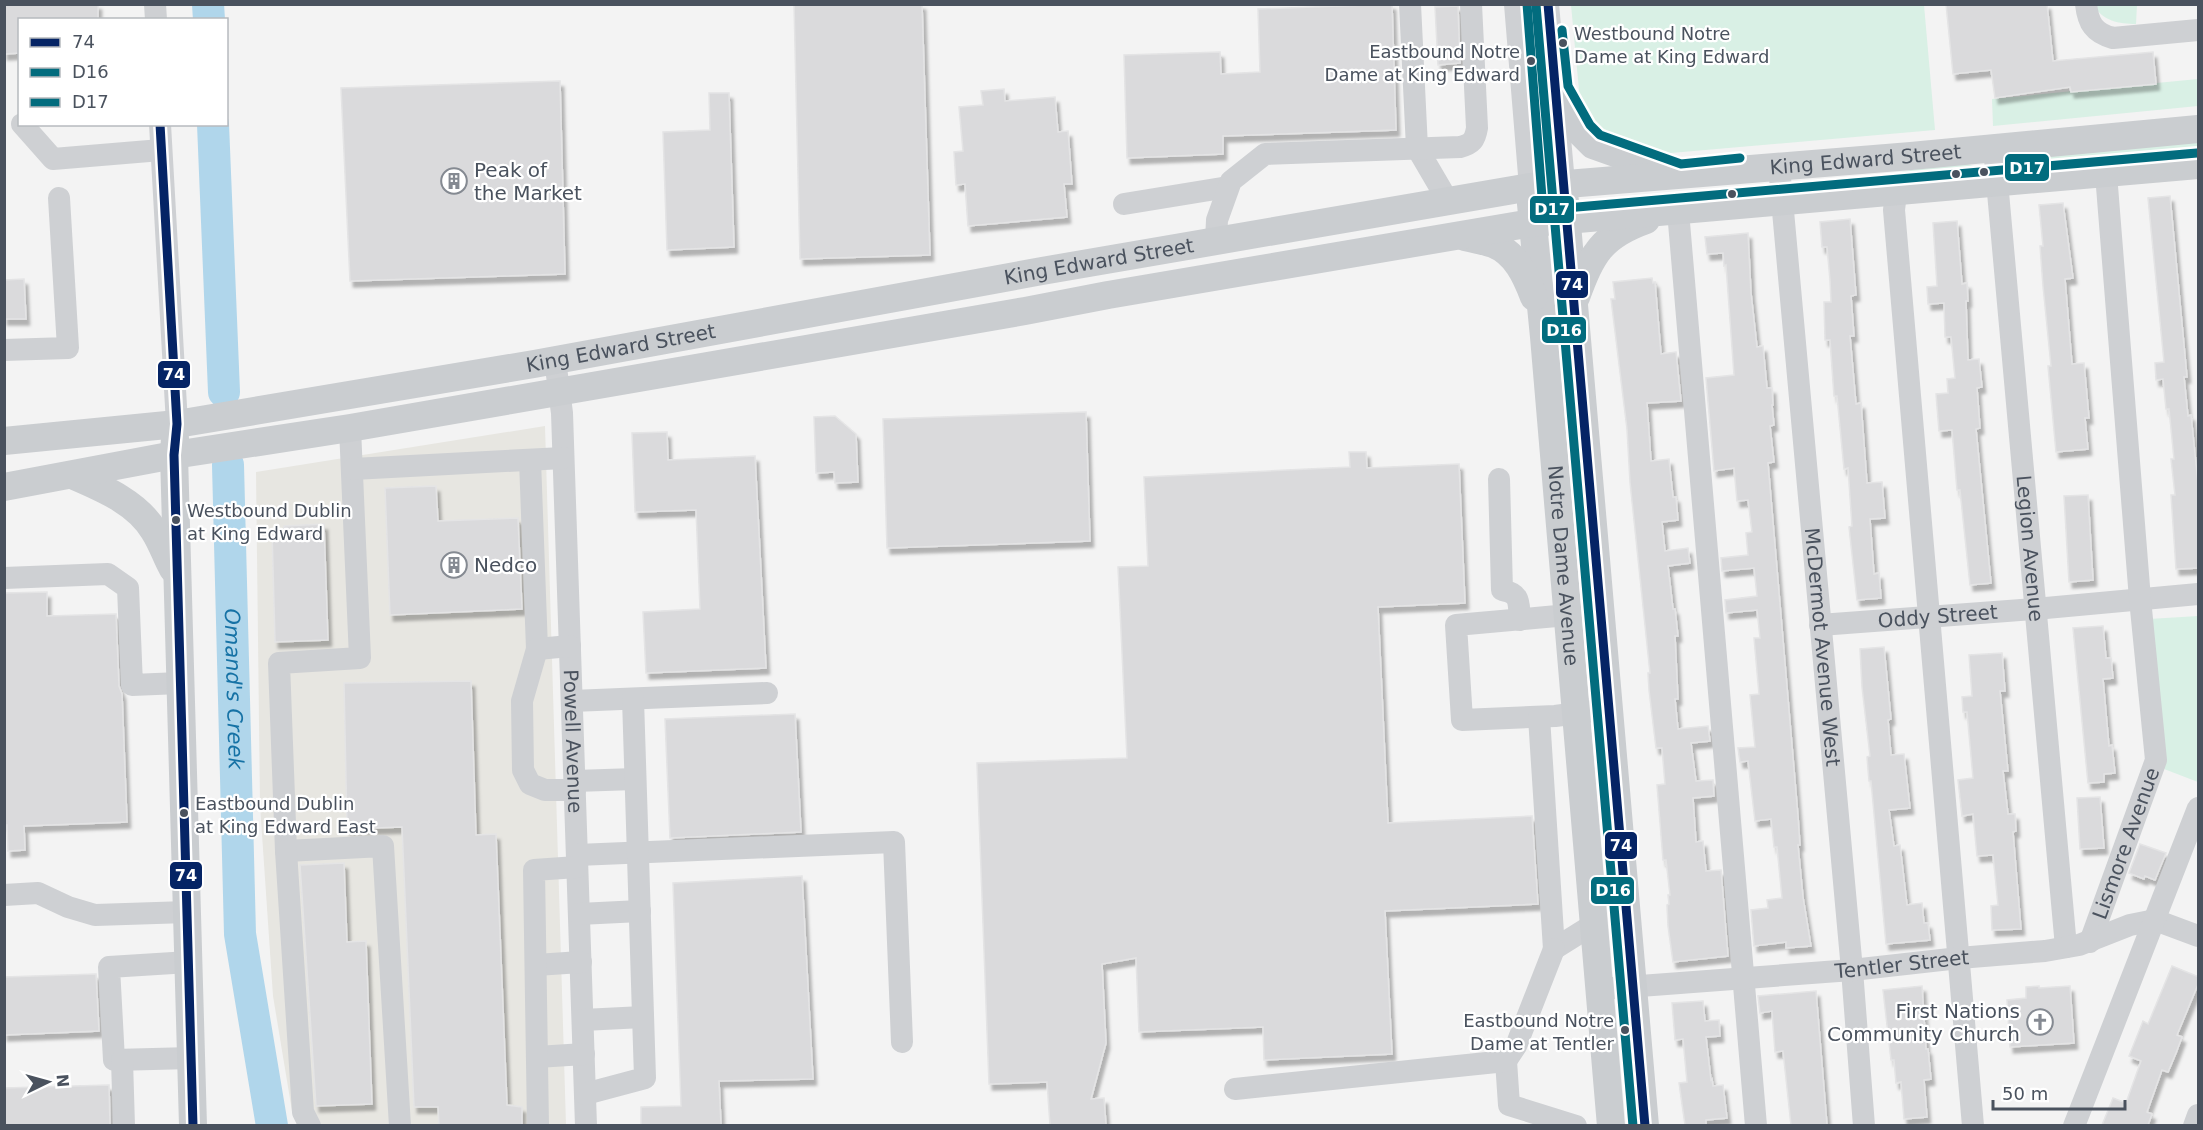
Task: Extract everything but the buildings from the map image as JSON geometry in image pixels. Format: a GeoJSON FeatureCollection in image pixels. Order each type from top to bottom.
{"type":"FeatureCollection","features":[{"type":"Feature","properties":{"kind":"main road"},"geometry":{"type":"LineString","coordinates":[[1556,90],[1580,132],[1593,145],[1679,176]]}},
{"type":"Feature","properties":{"kind":"main road","name":"King Edward Street"},"geometry":{"type":"LineString","coordinates":[[4,441],[177,424],[555,360],[1530,187],[1679,176],[2199,129]]}},
{"type":"Feature","properties":{"kind":"main road","name":"King Edward Street"},"geometry":{"type":"LineString","coordinates":[[4,487],[174,455],[363,426],[1532,223],[2199,165]]}},
{"type":"Feature","properties":{"kind":"main road","name":"Notre Dame Avenue"},"geometry":{"type":"LineString","coordinates":[[1564,183],[1645,1125]]}},
{"type":"Feature","properties":{"kind":"main road","name":"Notre Dame Avenue"},"geometry":{"type":"LineString","coordinates":[[1530,187],[1611,1125]]}},
{"type":"Feature","properties":{"kind":"main road"},"geometry":{"type":"LineString","coordinates":[[1573,305],[1588,266],[1612,235],[1631,225],[1672,212]]}},
{"type":"Feature","properties":{"kind":"main road"},"geometry":{"type":"LineString","coordinates":[[1460,236],[1494,244],[1509,254],[1526,275],[1542,318]]}},
{"type":"Feature","properties":{"kind":"main road"},"geometry":{"type":"LineString","coordinates":[[774,320],[779,354]]}},
{"type":"Feature","properties":{"kind":"main road"},"geometry":{"type":"LineString","coordinates":[[363,426],[372,391]]}},
{"type":"Feature","properties":{"kind":"main road"},"geometry":{"type":"LineString","coordinates":[[177,424],[174,455],[194,1125]]}},
{"type":"Feature","properties":{"kind":"main road"},"geometry":{"type":"LineString","coordinates":[[72,475],[106,490],[131,506],[154,529],[177,576]]}},
{"type":"Feature","properties":{"kind":"street"},"geometry":{"type":"LineString","coordinates":[[1410,4],[1417,148],[1448,201]]}},
{"type":"Feature","properties":{"kind":"street"},"geometry":{"type":"LineString","coordinates":[[1216,241],[1217,220],[1231,181],[1264,153],[1470,145],[1476,138],[1477,128],[1470,4]]}},
{"type":"Feature","properties":{"kind":"street","name":"Notre Dame Avenue"},"geometry":{"type":"LineString","coordinates":[[1515,4],[1530,187]]}},
{"type":"Feature","properties":{"kind":"street","name":"Notre Dame Avenue"},"geometry":{"type":"LineString","coordinates":[[1548,4],[1564,183]]}},
{"type":"Feature","properties":{"kind":"street"},"geometry":{"type":"LineString","coordinates":[[2086,4],[2087,16],[2092,27],[2102,35],[2113,38],[2199,30]]}},
{"type":"Feature","properties":{"kind":"street"},"geometry":{"type":"LineString","coordinates":[[4,118],[15,117],[18,120]]}},
{"type":"Feature","properties":{"kind":"street"},"geometry":{"type":"LineString","coordinates":[[24,126],[53,159],[161,150]]}},
{"type":"Feature","properties":{"kind":"street"},"geometry":{"type":"LineString","coordinates":[[160,126],[177,424]]}},
{"type":"Feature","properties":{"kind":"street","name":"Legion Avenue"},"geometry":{"type":"LineString","coordinates":[[1994,148],[2066,947]]}},
{"type":"Feature","properties":{"kind":"street","name":"McDermot Avenue West"},"geometry":{"type":"LineString","coordinates":[[1779,167],[1864,1125]]}},
{"type":"Feature","properties":{"kind":"street","name":"Lismore Avenue"},"geometry":{"type":"LineString","coordinates":[[2090,942],[2156,760],[2140,599],[2106,174]]}},
{"type":"Feature","properties":{"kind":"street"},"geometry":{"type":"LineString","coordinates":[[1124,204],[1228,187]]}},
{"type":"Feature","properties":{"kind":"street"},"geometry":{"type":"LineString","coordinates":[[1896,193],[1894,210],[1973,1125]]}},
{"type":"Feature","properties":{"kind":"street"},"geometry":{"type":"LineString","coordinates":[[4,350],[68,348],[59,198]]}},
{"type":"Feature","properties":{"kind":"street"},"geometry":{"type":"LineString","coordinates":[[1672,212],[1756,1125]]}},
{"type":"Feature","properties":{"kind":"street","name":"Powell Avenue"},"geometry":{"type":"LineString","coordinates":[[555,360],[560,392],[567,548],[586,1125]]}},
{"type":"Feature","properties":{"kind":"street"},"geometry":{"type":"LineString","coordinates":[[310,1125],[303,1112],[286,851],[279,663],[360,658],[353,469],[363,426]]}},
{"type":"Feature","properties":{"kind":"street"},"geometry":{"type":"LineString","coordinates":[[353,469],[563,458]]}},
{"type":"Feature","properties":{"kind":"street"},"geometry":{"type":"LineString","coordinates":[[530,460],[537,649],[522,701],[523,770],[530,784],[545,790],[635,779]]}},
{"type":"Feature","properties":{"kind":"street"},"geometry":{"type":"LineString","coordinates":[[1499,478],[1502,590],[1513,592],[1517,597],[1520,620]]}},
{"type":"Feature","properties":{"kind":"street"},"geometry":{"type":"LineString","coordinates":[[533,548],[567,548]]}},
{"type":"Feature","properties":{"kind":"street"},"geometry":{"type":"LineString","coordinates":[[4,578],[108,574],[128,588],[132,685],[180,683]]}},
{"type":"Feature","properties":{"kind":"street","name":"Oddy Street"},"geometry":{"type":"LineString","coordinates":[[1820,625],[2199,594]]}},
{"type":"Feature","properties":{"kind":"street"},"geometry":{"type":"LineString","coordinates":[[1568,615],[1456,625],[1462,720],[1539,717],[1609,709]]}},
{"type":"Feature","properties":{"kind":"street"},"geometry":{"type":"LineString","coordinates":[[537,649],[570,646]]}},
{"type":"Feature","properties":{"kind":"street"},"geometry":{"type":"LineString","coordinates":[[572,701],[766,693]]}},
{"type":"Feature","properties":{"kind":"street"},"geometry":{"type":"LineString","coordinates":[[585,1094],[645,1077],[633,699]]}},
{"type":"Feature","properties":{"kind":"street"},"geometry":{"type":"LineString","coordinates":[[1539,717],[1554,949],[1516,1046],[1506,1061],[1509,1105],[1576,1125]]}},
{"type":"Feature","properties":{"kind":"street"},"geometry":{"type":"LineString","coordinates":[[2074,1125],[2199,808]]}},
{"type":"Feature","properties":{"kind":"street"},"geometry":{"type":"LineString","coordinates":[[538,1125],[534,870],[638,852],[894,842],[902,1041]]}},
{"type":"Feature","properties":{"kind":"street"},"geometry":{"type":"LineString","coordinates":[[286,851],[383,846],[400,1125]]}},
{"type":"Feature","properties":{"kind":"street"},"geometry":{"type":"LineString","coordinates":[[4,895],[38,893],[68,907],[95,915],[187,912]]}},
{"type":"Feature","properties":{"kind":"street"},"geometry":{"type":"LineString","coordinates":[[579,914],[640,911]]}},
{"type":"Feature","properties":{"kind":"street"},"geometry":{"type":"LineString","coordinates":[[2155,920],[2199,936]]}},
{"type":"Feature","properties":{"kind":"street","name":"Tentler Street"},"geometry":{"type":"LineString","coordinates":[[1600,989],[1852,970],[2045,951],[2090,942],[2130,925],[2155,920]]}},
{"type":"Feature","properties":{"kind":"street"},"geometry":{"type":"LineString","coordinates":[[1554,949],[1594,924]]}},
{"type":"Feature","properties":{"kind":"street"},"geometry":{"type":"LineString","coordinates":[[189,962],[109,967],[114,1060],[192,1058]]}},
{"type":"Feature","properties":{"kind":"street"},"geometry":{"type":"LineString","coordinates":[[536,965],[581,962]]}},
{"type":"Feature","properties":{"kind":"street"},"geometry":{"type":"LineString","coordinates":[[583,1020],[643,1017]]}},
{"type":"Feature","properties":{"kind":"street"},"geometry":{"type":"LineString","coordinates":[[537,1057],[584,1054]]}},
{"type":"Feature","properties":{"kind":"street"},"geometry":{"type":"LineString","coordinates":[[122,1060],[124,1125]]}},
{"type":"Feature","properties":{"kind":"street"},"geometry":{"type":"LineString","coordinates":[[1235,1089],[1506,1061]]}},
{"type":"Feature","properties":{"kind":"street"},"geometry":{"type":"LineString","coordinates":[[2194,1125],[2199,1114]]}},
{"type":"Feature","properties":{"kind":"shaded area"},"geometry":{"type":"Polygon","coordinates":[[[545,426],[566,1125],[297,1125],[292,1111],[273,996],[260,805],[256,472],[545,426]]]}},
{"type":"Feature","properties":{"kind":"green space"},"geometry":{"type":"Polygon","coordinates":[[[1571,5],[1924,5],[1935,130],[1602,159],[1584,143],[1571,5]]]}},
{"type":"Feature","properties":{"kind":"green space"},"geometry":{"type":"Polygon","coordinates":[[[2094,5],[2137,5],[2136,24],[2106,18],[2094,5]]]}},
{"type":"Feature","properties":{"kind":"green space"},"geometry":{"type":"Polygon","coordinates":[[[2198,79],[2198,106],[1993,126],[1992,99],[2198,79]]]}},
{"type":"Feature","properties":{"kind":"green space"},"geometry":{"type":"Polygon","coordinates":[[[2198,141],[2198,148],[2140,153],[2068,168],[2006,171],[2007,167],[2020,159],[2198,141]]]}},
{"type":"Feature","properties":{"kind":"green space"},"geometry":{"type":"Polygon","coordinates":[[[1968,164],[1978,168],[1981,173],[1803,185],[1868,179],[1930,166],[1968,164]]]}},
{"type":"Feature","properties":{"kind":"green space"},"geometry":{"type":"Polygon","coordinates":[[[2198,616],[2198,782],[2164,769],[2149,619],[2198,616]]]}},
{"type":"Feature","properties":{"kind":"waterway","name":"Omand's Creek"},"geometry":{"type":"LineString","coordinates":[[208,4],[209,18]]}},
{"type":"Feature","properties":{"kind":"waterway","name":"Omand's Creek"},"geometry":{"type":"LineString","coordinates":[[213,126],[224,392]]}},
{"type":"Feature","properties":{"kind":"waterway","name":"Omand's Creek"},"geometry":{"type":"LineString","coordinates":[[228,465],[240,934],[272,1126]]}},
{"type":"Feature","properties":{"kind":"transit line","name":"D17"},"geometry":{"type":"LineString","coordinates":[[1527,4],[1543,210],[2197,153]]}},
{"type":"Feature","properties":{"kind":"transit line","name":"74"},"geometry":{"type":"LineString","coordinates":[[1548,4],[1645,1126]]}},
{"type":"Feature","properties":{"kind":"transit line","name":"D16"},"geometry":{"type":"LineString","coordinates":[[1536,5],[1633,1126]]}},
{"type":"Feature","properties":{"kind":"transit line","name":"D17"},"geometry":{"type":"LineString","coordinates":[[1562,30],[1568,86],[1590,125],[1600,135],[1681,164],[1740,158]]}},
{"type":"Feature","properties":{"kind":"transit line","name":"74"},"geometry":{"type":"LineString","coordinates":[[160,126],[177,424],[174,455],[193,1126]]}},
{"type":"Feature","properties":{"kind":"place","name":"Westbound Notre Dame at King Edward"},"geometry":{"type":"Point","coordinates":[1563,43]}},
{"type":"Feature","properties":{"kind":"place","name":"Eastbound Notre Dame at King Edward"},"geometry":{"type":"Point","coordinates":[1531,61]}},
{"type":"Feature","properties":{"kind":"place","name":"Peak of the Market"},"geometry":{"type":"Point","coordinates":[454,181]}},
{"type":"Feature","properties":{"kind":"place","name":"Westbound Dublin at King Edward"},"geometry":{"type":"Point","coordinates":[176,520]}},
{"type":"Feature","properties":{"kind":"place","name":"Nedco"},"geometry":{"type":"Point","coordinates":[454,565]}},
{"type":"Feature","properties":{"kind":"place","name":"Eastbound Dublin at King Edward East"},"geometry":{"type":"Point","coordinates":[184,813]}},
{"type":"Feature","properties":{"kind":"place","name":"First Nations Community Church"},"geometry":{"type":"Point","coordinates":[2040,1022]}},
{"type":"Feature","properties":{"kind":"place","name":"Eastbound Notre Dame at Tentler"},"geometry":{"type":"Point","coordinates":[1625,1030]}}]}
